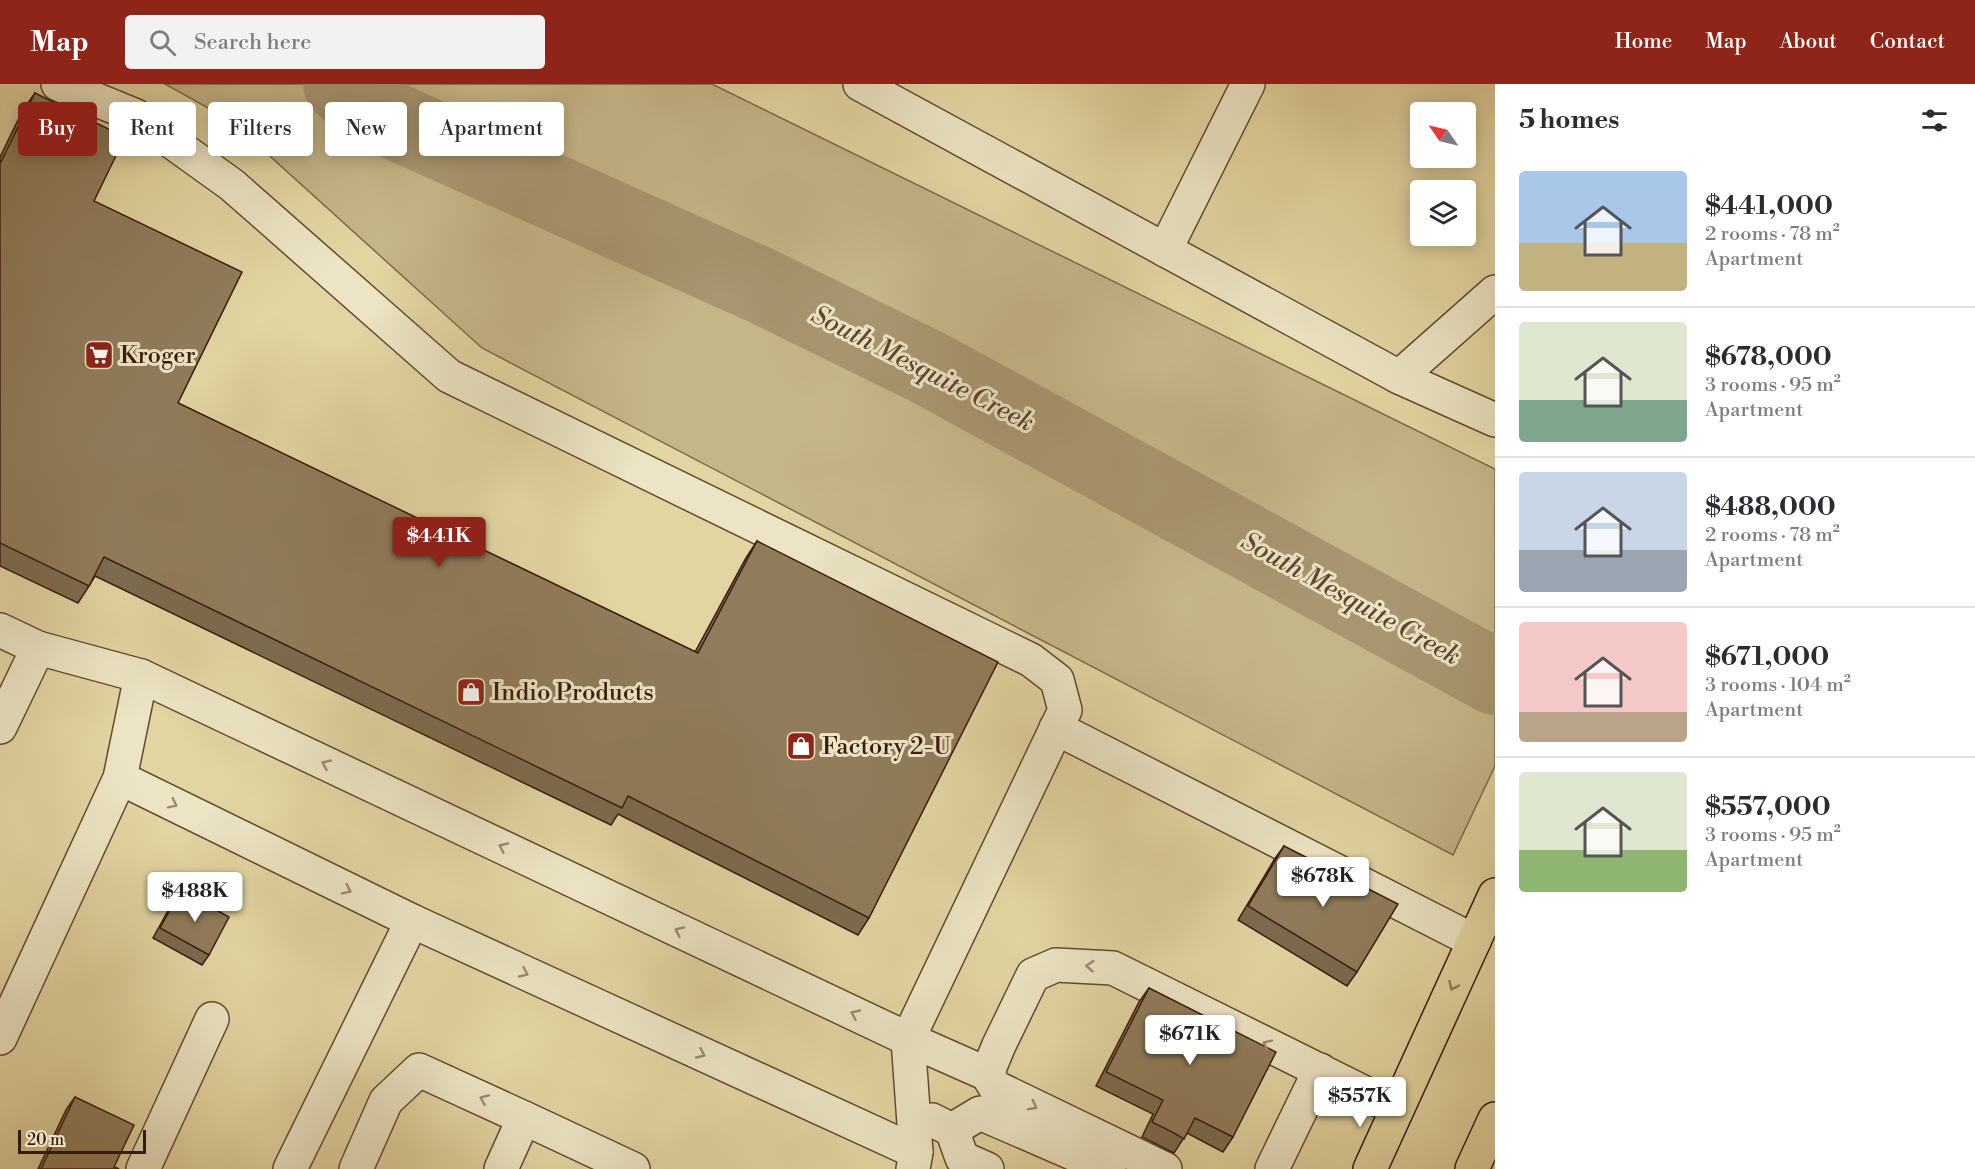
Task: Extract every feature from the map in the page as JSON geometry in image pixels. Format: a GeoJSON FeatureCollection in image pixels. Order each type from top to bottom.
{"type":"FeatureCollection","features":[{"type":"Feature","properties":{"kind":"main road"},"geometry":{"type":"LineString","coordinates":[[1370,1169],[1495,895]]}},
{"type":"Feature","properties":{"kind":"main road"},"geometry":{"type":"LineString","coordinates":[[1472,1169],[1495,1119]]}},
{"type":"Feature","properties":{"kind":"lane"},"geometry":{"type":"LineString","coordinates":[[58,84],[136,116],[232,184],[449,376],[1031,660],[1058,680],[1065,710],[908,1039],[914,1160],[412,921],[120,778]]}},
{"type":"Feature","properties":{"kind":"lane"},"geometry":{"type":"LineString","coordinates":[[860,84],[1400,377],[1495,420]]}},
{"type":"Feature","properties":{"kind":"lane"},"geometry":{"type":"LineString","coordinates":[[1166,250],[1248,84]]}},
{"type":"Feature","properties":{"kind":"lane"},"geometry":{"type":"LineString","coordinates":[[1400,377],[1495,292]]}},
{"type":"Feature","properties":{"kind":"lane"},"geometry":{"type":"LineString","coordinates":[[0,630],[38,648],[141,676],[908,1039],[987,1074],[995,1087],[1165,1169]]}},
{"type":"Feature","properties":{"kind":"lane"},"geometry":{"type":"LineString","coordinates":[[0,727],[38,648]]}},
{"type":"Feature","properties":{"kind":"lane"},"geometry":{"type":"LineString","coordinates":[[0,1038],[120,778],[141,676]]}},
{"type":"Feature","properties":{"kind":"lane"},"geometry":{"type":"LineString","coordinates":[[1056,728],[1474,940]]}},
{"type":"Feature","properties":{"kind":"lane"},"geometry":{"type":"LineString","coordinates":[[290,1169],[412,921]]}},
{"type":"Feature","properties":{"kind":"lane"},"geometry":{"type":"LineString","coordinates":[[987,1074],[1033,975],[1056,965],[1113,968],[1397,1108]]}},
{"type":"Feature","properties":{"kind":"lane"},"geometry":{"type":"LineString","coordinates":[[144,1169],[212,1019]]}},
{"type":"Feature","properties":{"kind":"lane"},"geometry":{"type":"LineString","coordinates":[[356,1169],[386,1101],[419,1070],[633,1169]]}},
{"type":"Feature","properties":{"kind":"lane"},"geometry":{"type":"LineString","coordinates":[[1272,1169],[1320,1070]]}},
{"type":"Feature","properties":{"kind":"lane"},"geometry":{"type":"LineString","coordinates":[[913,1110],[952,1130],[962,1158],[987,1169]]}},
{"type":"Feature","properties":{"kind":"lane"},"geometry":{"type":"LineString","coordinates":[[952,1130],[980,1113],[1109,1169]]}},
{"type":"Feature","properties":{"kind":"lane"},"geometry":{"type":"LineString","coordinates":[[501,1169],[524,1118]]}},
{"type":"Feature","properties":{"kind":"shaded area"},"geometry":{"type":"Polygon","coordinates":[[[165,84],[712,84],[1495,469],[1495,766],[1453,855],[482,348],[270,156],[313,156],[313,102],[208,102],[208,108],[165,84]]]}},
{"type":"Feature","properties":{"kind":"building"},"geometry":{"type":"Polygon","coordinates":[[[35,93],[53,102],[31,102],[35,93]]]}},
{"type":"Feature","properties":{"kind":"building"},"geometry":{"type":"Polygon","coordinates":[[[97,123],[109,129],[109,156],[116,156],[94,201],[242,272],[178,403],[698,653],[757,541],[998,662],[869,918],[628,796],[622,808],[104,557],[89,586],[0,543],[1,162],[18,128],[18,156],[97,156],[97,123]]]}},
{"type":"Feature","properties":{"kind":"building"},"geometry":{"type":"Polygon","coordinates":[[[1284,846],[1398,904],[1357,972],[1248,906],[1284,846]]]}},
{"type":"Feature","properties":{"kind":"building"},"geometry":{"type":"Polygon","coordinates":[[[181,890],[229,917],[209,955],[160,928],[181,890]]]}},
{"type":"Feature","properties":{"kind":"building"},"geometry":{"type":"Polygon","coordinates":[[[1149,988],[1276,1052],[1233,1137],[1195,1118],[1184,1139],[1152,1122],[1163,1100],[1106,1072],[1149,988]]]}},
{"type":"Feature","properties":{"kind":"building"},"geometry":{"type":"Polygon","coordinates":[[[75,1097],[134,1125],[114,1167],[119,1169],[41,1169],[75,1097]]]}},
{"type":"Feature","properties":{"kind":"waterway","name":"South Mesquite Creek"},"geometry":{"type":"LineString","coordinates":[[341,84],[365,108],[762,286],[927,367],[1495,677]]}},
{"type":"Feature","properties":{"kind":"place","name":"Kroger"},"geometry":{"type":"Point","coordinates":[99,355]}},
{"type":"Feature","properties":{"kind":"place","name":"Indio Products"},"geometry":{"type":"Point","coordinates":[471,692]}},
{"type":"Feature","properties":{"kind":"place","name":"Factory 2-U"},"geometry":{"type":"Point","coordinates":[801,746]}}]}
